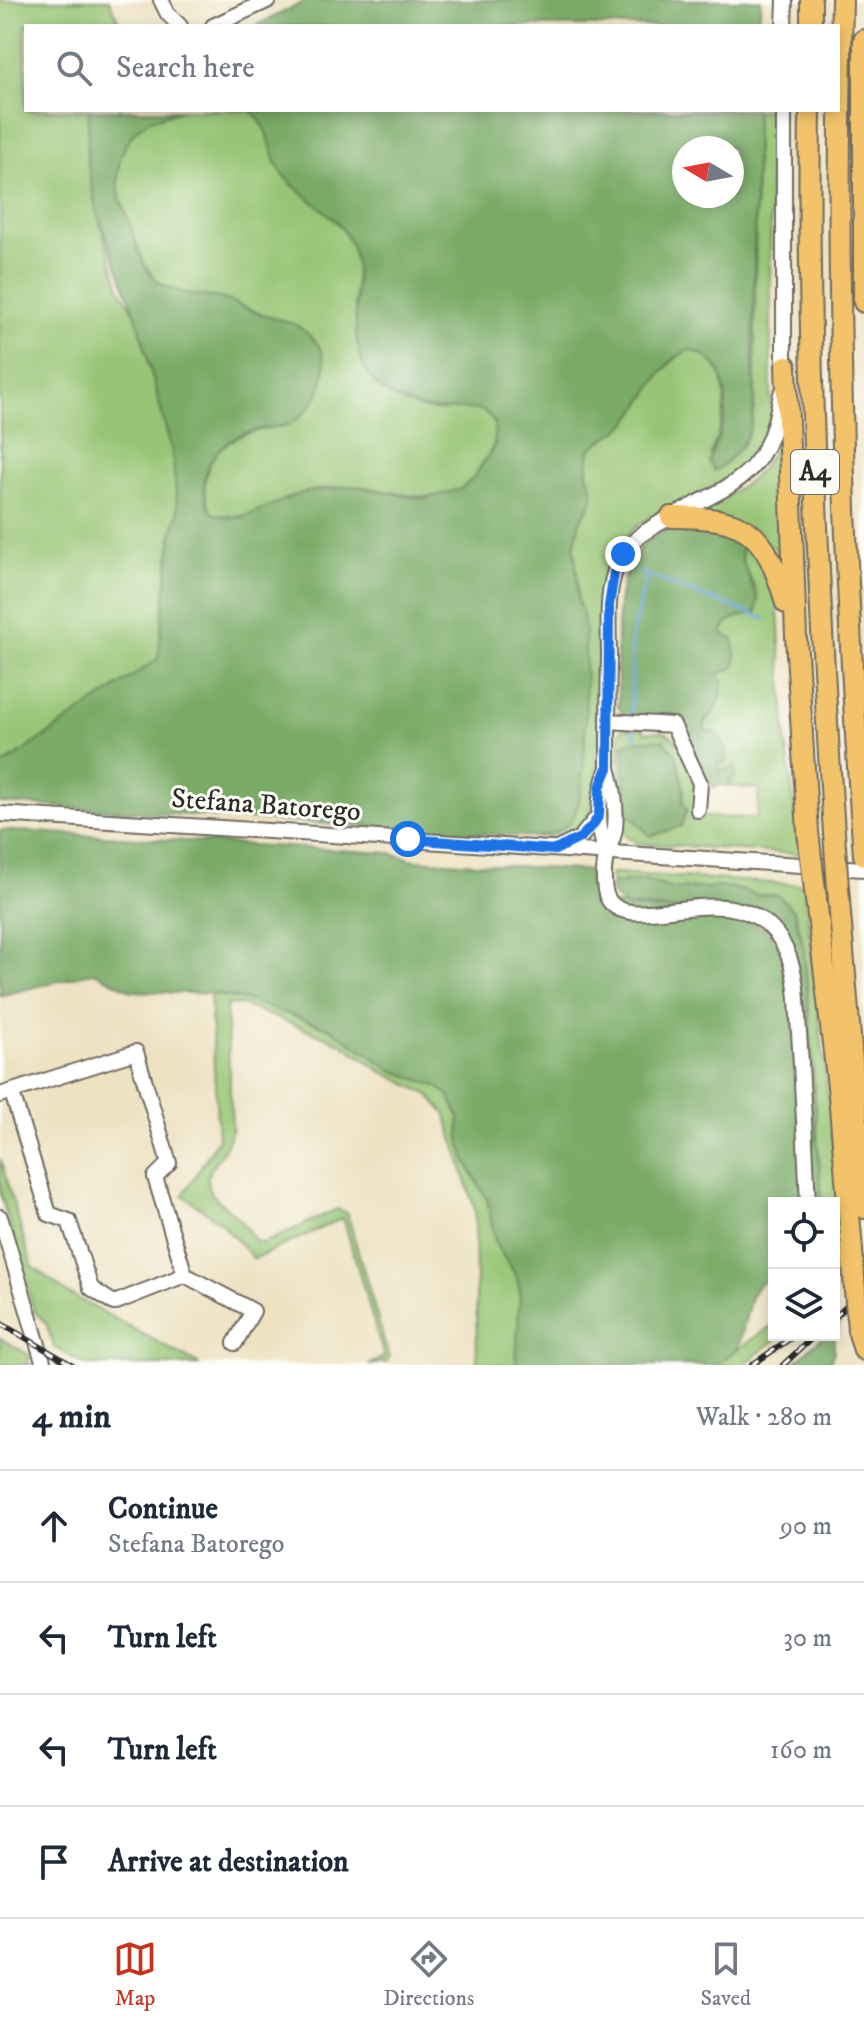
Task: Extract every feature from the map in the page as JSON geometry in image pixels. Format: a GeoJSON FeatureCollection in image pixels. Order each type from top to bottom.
{"type":"FeatureCollection","features":[{"type":"Feature","properties":{"kind":"highway"},"geometry":{"type":"LineString","coordinates":[[811,0],[811,24]]}},
{"type":"Feature","properties":{"kind":"highway","name":"A4"},"geometry":{"type":"LineString","coordinates":[[842,0],[840,171],[848,613],[863,845]]}},
{"type":"Feature","properties":{"kind":"highway"},"geometry":{"type":"LineString","coordinates":[[864,40],[864,302]]}},
{"type":"Feature","properties":{"kind":"highway","name":"A4"},"geometry":{"type":"LineString","coordinates":[[810,112],[812,395],[818,559],[834,833],[864,1208]]}},
{"type":"Feature","properties":{"kind":"highway"},"geometry":{"type":"LineString","coordinates":[[786,366],[796,637],[808,832],[838,1085],[858,1330],[864,1350]]}},
{"type":"Feature","properties":{"kind":"highway"},"geometry":{"type":"LineString","coordinates":[[671,517],[711,517],[731,522],[759,540],[779,577],[796,637]]}},
{"type":"Feature","properties":{"kind":"highway"},"geometry":{"type":"LineString","coordinates":[[853,700],[864,662]]}},
{"type":"Feature","properties":{"kind":"street"},"geometry":{"type":"LineString","coordinates":[[161,0],[178,24]]}},
{"type":"Feature","properties":{"kind":"street"},"geometry":{"type":"LineString","coordinates":[[217,24],[269,0]]}},
{"type":"Feature","properties":{"kind":"street"},"geometry":{"type":"LineString","coordinates":[[784,24],[785,0]]}},
{"type":"Feature","properties":{"kind":"street"},"geometry":{"type":"LineString","coordinates":[[606,853],[615,828],[614,786],[608,768],[609,606],[614,573],[623,554],[639,536],[682,509],[734,483],[762,456],[774,430],[786,366],[784,112]]}},
{"type":"Feature","properties":{"kind":"street"},"geometry":{"type":"LineString","coordinates":[[608,721],[673,725],[700,783],[698,810]]}},
{"type":"Feature","properties":{"kind":"street"},"geometry":{"type":"LineString","coordinates":[[608,768],[600,787],[599,815],[606,853],[606,892],[609,901],[623,911],[640,914],[688,907],[732,908],[766,924],[785,948],[796,985],[808,1197]]}},
{"type":"Feature","properties":{"kind":"street","name":"Stefana Batorego"},"geometry":{"type":"LineString","coordinates":[[0,814],[864,869]]}},
{"type":"Feature","properties":{"kind":"street"},"geometry":{"type":"LineString","coordinates":[[555,850],[580,838],[599,815]]}},
{"type":"Feature","properties":{"kind":"street"},"geometry":{"type":"LineString","coordinates":[[185,1275],[114,1303],[91,1288],[69,1221],[49,1214],[6,1094],[136,1052],[169,1163],[155,1177],[185,1275],[253,1311],[235,1343]]}},
{"type":"Feature","properties":{"kind":"street"},"geometry":{"type":"LineString","coordinates":[[0,1217],[44,1365]]}},
{"type":"Feature","properties":{"kind":"green space"},"geometry":{"type":"Polygon","coordinates":[[[0,0],[109,0],[120,24],[24,24],[24,112],[89,112],[87,160],[96,210],[120,288],[137,317],[172,452],[178,514],[172,534],[158,659],[0,767],[0,0]]]}},
{"type":"Feature","properties":{"kind":"green space"},"geometry":{"type":"Polygon","coordinates":[[[308,0],[761,0],[759,24],[259,24],[308,0]]]}},
{"type":"Feature","properties":{"kind":"green space"},"geometry":{"type":"Polygon","coordinates":[[[89,112],[176,112],[151,120],[139,128],[126,145],[119,164],[121,200],[139,253],[155,279],[171,289],[224,299],[294,324],[312,338],[322,352],[322,383],[306,412],[286,425],[259,429],[231,440],[212,459],[204,484],[212,513],[229,518],[243,517],[301,493],[353,486],[423,499],[461,489],[473,478],[495,446],[494,422],[484,411],[418,407],[384,392],[373,381],[365,369],[357,340],[356,268],[347,236],[332,218],[286,178],[276,161],[267,133],[252,112],[756,112],[754,410],[751,424],[739,449],[714,471],[709,462],[723,420],[723,382],[712,361],[689,350],[662,372],[627,423],[590,450],[587,474],[593,499],[579,523],[574,548],[578,601],[585,633],[584,758],[578,805],[572,819],[564,827],[534,837],[0,803],[0,767],[158,659],[172,534],[178,514],[172,452],[137,318],[96,210],[87,160],[89,112]]]}},
{"type":"Feature","properties":{"kind":"green space"},"geometry":{"type":"Polygon","coordinates":[[[176,112],[252,112],[257,115],[269,137],[276,164],[342,227],[352,247],[356,263],[355,308],[374,383],[395,397],[418,406],[434,410],[476,408],[490,415],[496,434],[494,444],[464,488],[432,497],[366,487],[341,487],[306,492],[243,516],[212,513],[205,481],[217,452],[249,433],[287,425],[277,320],[223,299],[190,295],[170,288],[156,280],[144,264],[120,198],[117,181],[120,158],[130,135],[150,120],[176,112]]]}},
{"type":"Feature","properties":{"kind":"green space"},"geometry":{"type":"Polygon","coordinates":[[[756,112],[770,112],[771,413],[763,439],[738,472],[718,485],[652,516],[632,530],[616,550],[605,576],[601,599],[599,749],[590,812],[576,832],[534,837],[557,832],[580,797],[585,633],[578,601],[574,548],[579,523],[590,507],[587,474],[590,450],[627,423],[662,372],[689,350],[705,356],[716,365],[722,378],[724,409],[710,454],[734,454],[744,442],[750,429],[755,399],[756,112]]]}},
{"type":"Feature","properties":{"kind":"green space"},"geometry":{"type":"Polygon","coordinates":[[[779,437],[785,568],[774,547],[696,510],[746,483],[764,464],[779,437]]]}},
{"type":"Feature","properties":{"kind":"green space"},"geometry":{"type":"Polygon","coordinates":[[[712,525],[741,537],[742,561],[758,598],[757,612],[731,620],[722,634],[733,639],[734,668],[717,674],[723,682],[721,693],[716,708],[705,720],[704,728],[707,732],[715,732],[722,741],[728,760],[718,765],[718,771],[736,767],[736,777],[730,780],[729,786],[717,785],[716,788],[703,780],[674,719],[626,717],[618,707],[617,657],[619,602],[635,555],[651,538],[675,527],[712,525]]]}},
{"type":"Feature","properties":{"kind":"green space"},"geometry":{"type":"Polygon","coordinates":[[[741,537],[756,550],[777,596],[786,741],[800,854],[637,843],[626,836],[619,819],[619,734],[623,728],[643,728],[645,732],[664,732],[672,737],[685,756],[703,817],[757,818],[759,789],[729,786],[735,767],[718,772],[718,765],[728,760],[726,753],[704,729],[718,677],[716,674],[734,667],[736,657],[733,639],[721,634],[724,627],[735,617],[757,612],[754,585],[742,561],[741,537]]]}},
{"type":"Feature","properties":{"kind":"green space"},"geometry":{"type":"Polygon","coordinates":[[[637,740],[664,740],[676,754],[684,790],[683,803],[687,810],[681,826],[650,836],[626,811],[623,745],[637,740]]]}},
{"type":"Feature","properties":{"kind":"green space"},"geometry":{"type":"Polygon","coordinates":[[[0,830],[391,853],[414,860],[592,871],[608,904],[747,916],[771,935],[789,967],[805,1197],[768,1197],[768,1280],[759,1284],[751,1297],[738,1349],[715,1365],[516,1365],[520,1292],[517,1277],[496,1245],[487,1199],[466,1161],[460,1141],[459,1116],[448,1094],[436,1086],[392,1070],[331,1029],[250,1001],[218,994],[132,991],[94,972],[0,996],[0,830]]]}},
{"type":"Feature","properties":{"kind":"green space"},"geometry":{"type":"Polygon","coordinates":[[[611,874],[804,885],[839,1197],[822,1197],[807,979],[801,933],[794,910],[729,887],[672,889],[645,880],[615,883],[610,878],[611,874]]]}},
{"type":"Feature","properties":{"kind":"green space"},"geometry":{"type":"Polygon","coordinates":[[[645,880],[672,889],[729,887],[757,895],[778,895],[794,911],[804,949],[822,1197],[812,1197],[798,969],[794,951],[785,934],[758,913],[627,908],[611,893],[611,882],[645,880]]]}},
{"type":"Feature","properties":{"kind":"green space"},"geometry":{"type":"Polygon","coordinates":[[[210,994],[250,1001],[331,1029],[392,1070],[436,1086],[448,1094],[459,1117],[460,1141],[471,1172],[487,1199],[496,1245],[517,1277],[520,1292],[516,1365],[477,1365],[475,1210],[446,1115],[429,1095],[379,1070],[341,1043],[246,1006],[226,1006],[232,1128],[227,1144],[208,1175],[208,1183],[214,1196],[240,1220],[257,1242],[264,1243],[337,1209],[347,1213],[389,1358],[387,1362],[368,1365],[384,1357],[343,1218],[254,1259],[221,1223],[183,1195],[218,1139],[210,994]]]}},
{"type":"Feature","properties":{"kind":"green space"},"geometry":{"type":"Polygon","coordinates":[[[0,1159],[32,1266],[69,1294],[200,1365],[86,1365],[54,1347],[46,1323],[34,1311],[0,1192],[0,1159]]]}},
{"type":"Feature","properties":{"kind":"green space"},"geometry":{"type":"Polygon","coordinates":[[[840,1216],[843,1258],[840,1260],[840,1216]]]}},
{"type":"Feature","properties":{"kind":"green space"},"geometry":{"type":"Polygon","coordinates":[[[768,1328],[768,1341],[774,1341],[743,1365],[715,1365],[768,1328]]]}},
{"type":"Feature","properties":{"kind":"green space"},"geometry":{"type":"Polygon","coordinates":[[[0,1338],[31,1356],[27,1362],[31,1365],[0,1365],[0,1338]]]}},
{"type":"Feature","properties":{"kind":"green space"},"geometry":{"type":"Polygon","coordinates":[[[818,1341],[834,1341],[829,1365],[792,1365],[818,1341]]]}},
{"type":"Feature","properties":{"kind":"waterway"},"geometry":{"type":"LineString","coordinates":[[639,572],[765,619]]}},
{"type":"Feature","properties":{"kind":"waterway"},"geometry":{"type":"LineString","coordinates":[[631,715],[632,634],[647,575]]}},
{"type":"Feature","properties":{"kind":"waterway"},"geometry":{"type":"LineString","coordinates":[[632,729],[637,738]]}},
{"type":"Feature","properties":{"kind":"railway"},"geometry":{"type":"LineString","coordinates":[[840,1312],[864,1290]]}},
{"type":"Feature","properties":{"kind":"railway"},"geometry":{"type":"LineString","coordinates":[[0,1323],[72,1365]]}},
{"type":"Feature","properties":{"kind":"railway"},"geometry":{"type":"LineString","coordinates":[[752,1365],[786,1341]]}},
{"type":"Feature","properties":{"kind":"railway"},"geometry":{"type":"LineString","coordinates":[[783,1365],[809,1341]]}},
{"type":"Feature","properties":{"kind":"route"},"geometry":{"type":"LineString","coordinates":[[408,839],[555,850],[574,842],[593,825],[599,815],[600,787],[608,768],[609,606],[611,584],[623,554]]}}]}
